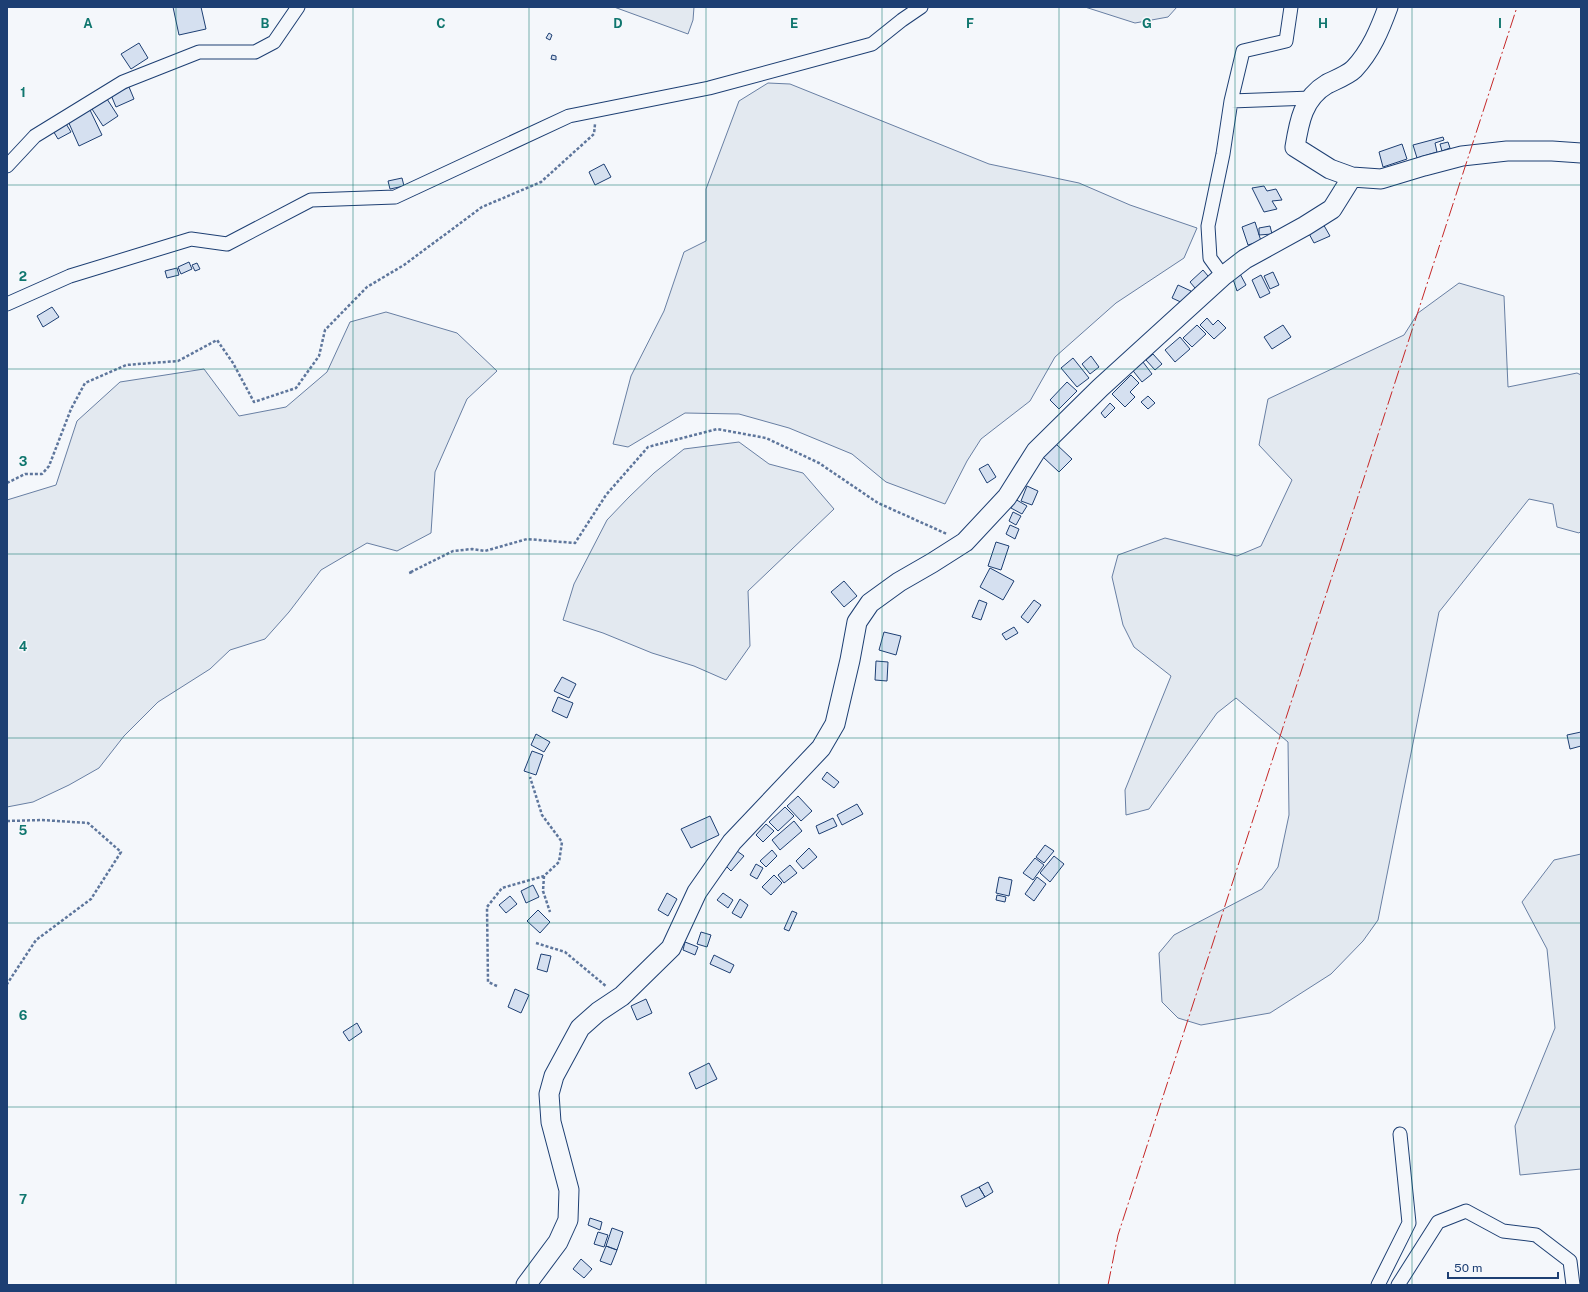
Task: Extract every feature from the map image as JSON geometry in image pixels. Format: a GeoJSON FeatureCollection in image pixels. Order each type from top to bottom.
{"type":"FeatureCollection","features":[{"type":"Feature","properties":{"kind":"main road"},"geometry":{"type":"LineString","coordinates":[[1388,7],[1378,36],[1353,70],[1322,87],[1311,98],[1302,112],[1295,147],[1330,169],[1352,177],[1381,180],[1424,166],[1462,156],[1507,151],[1552,151],[1581,153]]}},
{"type":"Feature","properties":{"kind":"main road"},"geometry":{"type":"LineString","coordinates":[[526,1285],[558,1242],[568,1220],[569,1190],[551,1122],[549,1094],[554,1076],[580,1028],[598,1012],[622,996],[670,948],[697,892],[732,842],[821,748],[835,724],[857,622],[870,603],[899,582],[965,542],[1007,497],[1036,451],[1100,388],[1223,276],[1245,259],[1305,226],[1332,209],[1352,177]]}},
{"type":"Feature","properties":{"kind":"street"},"geometry":{"type":"LineString","coordinates":[[7,166],[35,136],[123,82],[199,52],[254,52],[274,42],[298,7]]}},
{"type":"Feature","properties":{"kind":"street"},"geometry":{"type":"LineString","coordinates":[[7,304],[70,276],[191,239],[227,244],[311,200],[395,197],[569,116],[709,88],[872,44],[921,7]]}},
{"type":"Feature","properties":{"kind":"street"},"geometry":{"type":"LineString","coordinates":[[1223,276],[1210,258],[1208,226],[1223,154],[1231,101],[1243,51],[1286,41],[1291,7]]}},
{"type":"Feature","properties":{"kind":"street"},"geometry":{"type":"LineString","coordinates":[[1231,101],[1311,98]]}},
{"type":"Feature","properties":{"kind":"street"},"geometry":{"type":"LineString","coordinates":[[1378,1285],[1409,1223],[1400,1134]]}},
{"type":"Feature","properties":{"kind":"street"},"geometry":{"type":"LineString","coordinates":[[1398,1285],[1438,1222],[1466,1211],[1502,1231],[1536,1235],[1570,1260],[1573,1285]]}},
{"type":"Feature","properties":{"kind":"path"},"geometry":{"type":"LineString","coordinates":[[7,483],[25,474],[42,474],[49,466],[71,409],[85,383],[126,365],[178,361],[217,340],[233,363],[254,402],[296,388],[319,356],[325,330],[367,287],[404,265],[482,207],[541,182],[594,134],[596,111]]}},
{"type":"Feature","properties":{"kind":"path"},"geometry":{"type":"LineString","coordinates":[[412,572],[410,572],[453,551],[472,549],[485,551],[527,539],[575,543],[606,495],[648,447],[717,429],[766,438],[773,441],[819,463],[878,503],[965,542]]}},
{"type":"Feature","properties":{"kind":"path"},"geometry":{"type":"LineString","coordinates":[[496,986],[488,982],[487,906],[502,888],[544,876],[560,862],[562,842],[542,814],[530,778]]}},
{"type":"Feature","properties":{"kind":"path"},"geometry":{"type":"LineString","coordinates":[[7,821],[42,820],[88,823],[121,852],[91,899],[36,940],[7,984]]}},
{"type":"Feature","properties":{"kind":"path"},"geometry":{"type":"LineString","coordinates":[[544,876],[543,891],[550,912]]}},
{"type":"Feature","properties":{"kind":"path"},"geometry":{"type":"LineString","coordinates":[[536,942],[566,952],[602,984],[622,996]]}},
{"type":"Feature","properties":{"kind":"shaded area"},"geometry":{"type":"Polygon","coordinates":[[[614,7],[694,7],[693,20],[688,34],[614,7]]]}},
{"type":"Feature","properties":{"kind":"shaded area"},"geometry":{"type":"Polygon","coordinates":[[[1085,7],[1177,7],[1168,17],[1135,23],[1085,7]]]}},
{"type":"Feature","properties":{"kind":"shaded area"},"geometry":{"type":"Polygon","coordinates":[[[768,83],[790,84],[989,164],[1079,183],[1130,205],[1197,228],[1184,258],[1116,303],[1055,357],[1030,401],[981,439],[967,461],[945,504],[886,482],[852,454],[789,428],[739,414],[685,413],[628,447],[613,444],[631,376],[664,311],[684,252],[706,241],[706,189],[739,101],[768,83]]]}},
{"type":"Feature","properties":{"kind":"shaded area"},"geometry":{"type":"Polygon","coordinates":[[[1459,283],[1504,296],[1508,387],[1577,373],[1581,375],[1581,531],[1579,533],[1557,527],[1553,504],[1529,499],[1439,612],[1378,920],[1363,941],[1331,974],[1270,1013],[1201,1025],[1178,1018],[1162,1002],[1159,953],[1174,935],[1262,889],[1278,867],[1289,815],[1288,742],[1236,698],[1217,713],[1149,809],[1126,815],[1125,790],[1171,676],[1134,647],[1123,625],[1112,577],[1118,555],[1165,538],[1237,556],[1261,546],[1292,480],[1259,445],[1268,399],[1404,335],[1418,313],[1459,283]]]}},
{"type":"Feature","properties":{"kind":"shaded area"},"geometry":{"type":"Polygon","coordinates":[[[386,312],[457,333],[497,371],[467,399],[435,472],[431,533],[397,551],[367,543],[321,570],[289,612],[265,639],[230,650],[210,669],[158,702],[124,736],[99,768],[69,785],[33,802],[7,807],[7,500],[56,485],[77,421],[120,382],[204,369],[239,416],[286,407],[327,372],[350,322],[386,312]]]}},
{"type":"Feature","properties":{"kind":"shaded area"},"geometry":{"type":"Polygon","coordinates":[[[739,442],[769,464],[803,473],[834,509],[748,591],[750,646],[726,680],[694,666],[652,653],[603,633],[563,620],[574,584],[607,520],[629,497],[654,473],[684,449],[739,442]]]}},
{"type":"Feature","properties":{"kind":"shaded area"},"geometry":{"type":"Polygon","coordinates":[[[1581,854],[1581,1169],[1520,1175],[1515,1126],[1555,1028],[1547,949],[1522,902],[1554,860],[1581,854]]]}},
{"type":"Feature","properties":{"kind":"building"},"geometry":{"type":"Polygon","coordinates":[[[173,7],[201,7],[206,29],[179,35],[173,7]]]}},
{"type":"Feature","properties":{"kind":"building"},"geometry":{"type":"Polygon","coordinates":[[[549,33],[552,35],[550,40],[546,38],[549,33]]]}},
{"type":"Feature","properties":{"kind":"building"},"geometry":{"type":"Polygon","coordinates":[[[139,43],[148,58],[131,69],[121,54],[139,43]]]}},
{"type":"Feature","properties":{"kind":"building"},"geometry":{"type":"Polygon","coordinates":[[[552,55],[556,56],[556,60],[551,59],[552,55]]]}},
{"type":"Feature","properties":{"kind":"building"},"geometry":{"type":"Polygon","coordinates":[[[129,87],[134,99],[116,107],[111,95],[129,87]]]}},
{"type":"Feature","properties":{"kind":"building"},"geometry":{"type":"Polygon","coordinates":[[[107,99],[118,116],[103,126],[92,109],[107,99]]]}},
{"type":"Feature","properties":{"kind":"building"},"geometry":{"type":"Polygon","coordinates":[[[90,110],[102,135],[79,146],[68,121],[90,110]]]}},
{"type":"Feature","properties":{"kind":"building"},"geometry":{"type":"Polygon","coordinates":[[[65,122],[71,132],[58,139],[52,129],[65,122]]]}},
{"type":"Feature","properties":{"kind":"building"},"geometry":{"type":"Polygon","coordinates":[[[1443,137],[1444,140],[1435,143],[1437,152],[1417,158],[1413,145],[1443,137]]]}},
{"type":"Feature","properties":{"kind":"building"},"geometry":{"type":"Polygon","coordinates":[[[1448,142],[1450,148],[1442,151],[1440,144],[1448,142]]]}},
{"type":"Feature","properties":{"kind":"building"},"geometry":{"type":"Polygon","coordinates":[[[1402,144],[1407,159],[1383,167],[1379,152],[1402,144]]]}},
{"type":"Feature","properties":{"kind":"building"},"geometry":{"type":"Polygon","coordinates":[[[604,164],[611,177],[595,185],[589,172],[604,164]]]}},
{"type":"Feature","properties":{"kind":"building"},"geometry":{"type":"Polygon","coordinates":[[[402,178],[404,186],[390,189],[388,181],[402,178]]]}},
{"type":"Feature","properties":{"kind":"building"},"geometry":{"type":"Polygon","coordinates":[[[1264,186],[1267,191],[1276,189],[1282,200],[1272,201],[1277,209],[1264,212],[1252,188],[1264,186]]]}},
{"type":"Feature","properties":{"kind":"building"},"geometry":{"type":"Polygon","coordinates":[[[1255,222],[1261,241],[1248,245],[1242,227],[1255,222]]]}},
{"type":"Feature","properties":{"kind":"building"},"geometry":{"type":"Polygon","coordinates":[[[1322,222],[1330,236],[1314,243],[1307,230],[1322,222]]]}},
{"type":"Feature","properties":{"kind":"building"},"geometry":{"type":"Polygon","coordinates":[[[1270,226],[1272,234],[1259,235],[1259,228],[1270,226]]]}},
{"type":"Feature","properties":{"kind":"building"},"geometry":{"type":"Polygon","coordinates":[[[189,262],[192,269],[181,274],[178,267],[189,262]]]}},
{"type":"Feature","properties":{"kind":"building"},"geometry":{"type":"Polygon","coordinates":[[[197,263],[200,269],[195,271],[192,265],[197,263]]]}},
{"type":"Feature","properties":{"kind":"building"},"geometry":{"type":"Polygon","coordinates":[[[177,268],[179,275],[167,278],[165,271],[177,268]]]}},
{"type":"Feature","properties":{"kind":"building"},"geometry":{"type":"Polygon","coordinates":[[[1203,270],[1213,282],[1200,294],[1190,282],[1203,270]]]}},
{"type":"Feature","properties":{"kind":"building"},"geometry":{"type":"Polygon","coordinates":[[[1239,272],[1246,285],[1237,291],[1232,276],[1239,272]]]}},
{"type":"Feature","properties":{"kind":"building"},"geometry":{"type":"Polygon","coordinates":[[[1273,272],[1279,285],[1270,289],[1264,276],[1273,272]]]}},
{"type":"Feature","properties":{"kind":"building"},"geometry":{"type":"Polygon","coordinates":[[[1261,275],[1270,293],[1260,298],[1252,280],[1261,275]]]}},
{"type":"Feature","properties":{"kind":"building"},"geometry":{"type":"Polygon","coordinates":[[[1178,285],[1191,291],[1185,304],[1172,298],[1178,285]]]}},
{"type":"Feature","properties":{"kind":"building"},"geometry":{"type":"Polygon","coordinates":[[[52,307],[59,317],[43,327],[37,316],[52,307]]]}},
{"type":"Feature","properties":{"kind":"building"},"geometry":{"type":"Polygon","coordinates":[[[1207,318],[1213,325],[1218,320],[1226,328],[1214,339],[1200,325],[1207,318]]]}},
{"type":"Feature","properties":{"kind":"building"},"geometry":{"type":"Polygon","coordinates":[[[1197,325],[1206,334],[1192,347],[1183,338],[1197,325]]]}},
{"type":"Feature","properties":{"kind":"building"},"geometry":{"type":"Polygon","coordinates":[[[1283,325],[1291,337],[1272,349],[1264,337],[1283,325]]]}},
{"type":"Feature","properties":{"kind":"building"},"geometry":{"type":"Polygon","coordinates":[[[1180,337],[1190,349],[1175,362],[1165,350],[1180,337]]]}},
{"type":"Feature","properties":{"kind":"building"},"geometry":{"type":"Polygon","coordinates":[[[1153,354],[1162,364],[1155,370],[1146,360],[1153,354]]]}},
{"type":"Feature","properties":{"kind":"building"},"geometry":{"type":"Polygon","coordinates":[[[1091,356],[1099,367],[1090,374],[1082,364],[1091,356]]]}},
{"type":"Feature","properties":{"kind":"building"},"geometry":{"type":"Polygon","coordinates":[[[1073,358],[1089,378],[1077,387],[1061,368],[1073,358]]]}},
{"type":"Feature","properties":{"kind":"building"},"geometry":{"type":"Polygon","coordinates":[[[1140,358],[1152,374],[1142,382],[1130,367],[1140,358]]]}},
{"type":"Feature","properties":{"kind":"building"},"geometry":{"type":"Polygon","coordinates":[[[1131,375],[1139,383],[1130,392],[1135,397],[1125,407],[1112,394],[1131,375]]]}},
{"type":"Feature","properties":{"kind":"building"},"geometry":{"type":"Polygon","coordinates":[[[1067,382],[1077,391],[1059,409],[1050,400],[1067,382]]]}},
{"type":"Feature","properties":{"kind":"building"},"geometry":{"type":"Polygon","coordinates":[[[1148,396],[1155,403],[1148,409],[1141,402],[1148,396]]]}},
{"type":"Feature","properties":{"kind":"building"},"geometry":{"type":"Polygon","coordinates":[[[1110,403],[1115,408],[1105,418],[1101,413],[1110,403]]]}},
{"type":"Feature","properties":{"kind":"building"},"geometry":{"type":"Polygon","coordinates":[[[1056,444],[1072,459],[1059,472],[1043,457],[1056,444]]]}},
{"type":"Feature","properties":{"kind":"building"},"geometry":{"type":"Polygon","coordinates":[[[988,464],[996,477],[987,483],[979,469],[988,464]]]}},
{"type":"Feature","properties":{"kind":"building"},"geometry":{"type":"Polygon","coordinates":[[[1027,486],[1038,491],[1032,505],[1021,501],[1027,486]]]}},
{"type":"Feature","properties":{"kind":"building"},"geometry":{"type":"Polygon","coordinates":[[[1015,499],[1027,506],[1022,514],[1011,508],[1015,499]]]}},
{"type":"Feature","properties":{"kind":"building"},"geometry":{"type":"Polygon","coordinates":[[[1013,512],[1021,516],[1016,525],[1009,521],[1013,512]]]}},
{"type":"Feature","properties":{"kind":"building"},"geometry":{"type":"Polygon","coordinates":[[[1010,525],[1019,529],[1015,539],[1006,534],[1010,525]]]}},
{"type":"Feature","properties":{"kind":"building"},"geometry":{"type":"Polygon","coordinates":[[[996,542],[1009,546],[1001,570],[988,566],[996,542]]]}},
{"type":"Feature","properties":{"kind":"building"},"geometry":{"type":"Polygon","coordinates":[[[990,568],[1014,581],[1003,600],[980,587],[990,568]]]}},
{"type":"Feature","properties":{"kind":"building"},"geometry":{"type":"Polygon","coordinates":[[[844,581],[857,596],[844,607],[831,592],[844,581]]]}},
{"type":"Feature","properties":{"kind":"building"},"geometry":{"type":"Polygon","coordinates":[[[979,600],[987,603],[981,620],[972,617],[979,600]]]}},
{"type":"Feature","properties":{"kind":"building"},"geometry":{"type":"Polygon","coordinates":[[[1034,600],[1041,605],[1028,623],[1021,617],[1034,600]]]}},
{"type":"Feature","properties":{"kind":"building"},"geometry":{"type":"Polygon","coordinates":[[[1014,627],[1018,633],[1006,640],[1002,634],[1014,627]]]}},
{"type":"Feature","properties":{"kind":"building"},"geometry":{"type":"Polygon","coordinates":[[[884,632],[901,636],[896,655],[879,650],[884,632]]]}},
{"type":"Feature","properties":{"kind":"building"},"geometry":{"type":"Polygon","coordinates":[[[876,661],[888,662],[887,681],[875,680],[876,661]]]}},
{"type":"Feature","properties":{"kind":"building"},"geometry":{"type":"Polygon","coordinates":[[[562,677],[576,684],[569,698],[554,691],[562,677]]]}},
{"type":"Feature","properties":{"kind":"building"},"geometry":{"type":"Polygon","coordinates":[[[558,697],[573,703],[567,718],[552,711],[558,697]]]}},
{"type":"Feature","properties":{"kind":"building"},"geometry":{"type":"Polygon","coordinates":[[[1581,732],[1581,746],[1570,749],[1567,735],[1581,732]]]}},
{"type":"Feature","properties":{"kind":"building"},"geometry":{"type":"Polygon","coordinates":[[[536,734],[550,742],[544,752],[531,745],[536,734]]]}},
{"type":"Feature","properties":{"kind":"building"},"geometry":{"type":"Polygon","coordinates":[[[532,751],[543,755],[536,775],[524,771],[532,751]]]}},
{"type":"Feature","properties":{"kind":"building"},"geometry":{"type":"Polygon","coordinates":[[[827,772],[839,782],[834,788],[822,779],[827,772]]]}},
{"type":"Feature","properties":{"kind":"building"},"geometry":{"type":"Polygon","coordinates":[[[798,796],[812,811],[801,821],[787,806],[798,796]]]}},
{"type":"Feature","properties":{"kind":"building"},"geometry":{"type":"Polygon","coordinates":[[[857,804],[863,814],[842,825],[837,815],[857,804]]]}},
{"type":"Feature","properties":{"kind":"building"},"geometry":{"type":"Polygon","coordinates":[[[785,807],[794,816],[778,831],[769,822],[785,807]]]}},
{"type":"Feature","properties":{"kind":"building"},"geometry":{"type":"Polygon","coordinates":[[[710,816],[719,835],[691,848],[681,829],[710,816]]]}},
{"type":"Feature","properties":{"kind":"building"},"geometry":{"type":"Polygon","coordinates":[[[833,818],[837,826],[819,834],[816,826],[833,818]]]}},
{"type":"Feature","properties":{"kind":"building"},"geometry":{"type":"Polygon","coordinates":[[[794,821],[802,831],[780,850],[772,840],[794,821]]]}},
{"type":"Feature","properties":{"kind":"building"},"geometry":{"type":"Polygon","coordinates":[[[766,824],[774,831],[763,842],[756,835],[766,824]]]}},
{"type":"Feature","properties":{"kind":"building"},"geometry":{"type":"Polygon","coordinates":[[[1045,845],[1054,851],[1044,863],[1036,857],[1045,845]]]}},
{"type":"Feature","properties":{"kind":"building"},"geometry":{"type":"Polygon","coordinates":[[[809,848],[817,857],[803,869],[796,861],[809,848]]]}},
{"type":"Feature","properties":{"kind":"building"},"geometry":{"type":"Polygon","coordinates":[[[772,850],[777,856],[766,867],[760,861],[772,850]]]}},
{"type":"Feature","properties":{"kind":"building"},"geometry":{"type":"Polygon","coordinates":[[[737,851],[744,856],[731,871],[725,865],[737,851]]]}},
{"type":"Feature","properties":{"kind":"building"},"geometry":{"type":"Polygon","coordinates":[[[1054,856],[1064,864],[1050,882],[1040,873],[1054,856]]]}},
{"type":"Feature","properties":{"kind":"building"},"geometry":{"type":"Polygon","coordinates":[[[1035,858],[1044,865],[1033,880],[1023,873],[1035,858]]]}},
{"type":"Feature","properties":{"kind":"building"},"geometry":{"type":"Polygon","coordinates":[[[756,864],[763,868],[757,879],[750,875],[756,864]]]}},
{"type":"Feature","properties":{"kind":"building"},"geometry":{"type":"Polygon","coordinates":[[[790,865],[797,873],[784,883],[778,875],[790,865]]]}},
{"type":"Feature","properties":{"kind":"building"},"geometry":{"type":"Polygon","coordinates":[[[774,875],[782,883],[771,895],[762,887],[774,875]]]}},
{"type":"Feature","properties":{"kind":"building"},"geometry":{"type":"Polygon","coordinates":[[[999,877],[1012,880],[1009,896],[996,893],[999,877]]]}},
{"type":"Feature","properties":{"kind":"building"},"geometry":{"type":"Polygon","coordinates":[[[1037,877],[1046,884],[1034,901],[1025,894],[1037,877]]]}},
{"type":"Feature","properties":{"kind":"building"},"geometry":{"type":"Polygon","coordinates":[[[533,885],[539,897],[526,903],[521,891],[533,885]]]}},
{"type":"Feature","properties":{"kind":"building"},"geometry":{"type":"Polygon","coordinates":[[[667,893],[677,899],[668,916],[658,910],[667,893]]]}},
{"type":"Feature","properties":{"kind":"building"},"geometry":{"type":"Polygon","coordinates":[[[723,893],[733,900],[728,908],[717,900],[723,893]]]}},
{"type":"Feature","properties":{"kind":"building"},"geometry":{"type":"Polygon","coordinates":[[[997,895],[1006,897],[1005,902],[996,900],[997,895]]]}},
{"type":"Feature","properties":{"kind":"building"},"geometry":{"type":"Polygon","coordinates":[[[510,896],[517,904],[506,913],[499,905],[510,896]]]}},
{"type":"Feature","properties":{"kind":"building"},"geometry":{"type":"Polygon","coordinates":[[[740,899],[748,905],[741,918],[732,913],[740,899]]]}},
{"type":"Feature","properties":{"kind":"building"},"geometry":{"type":"Polygon","coordinates":[[[538,910],[550,922],[540,933],[527,921],[538,910]]]}},
{"type":"Feature","properties":{"kind":"building"},"geometry":{"type":"Polygon","coordinates":[[[792,911],[797,913],[789,931],[784,929],[792,911]]]}},
{"type":"Feature","properties":{"kind":"building"},"geometry":{"type":"Polygon","coordinates":[[[701,932],[711,935],[707,947],[697,944],[701,932]]]}},
{"type":"Feature","properties":{"kind":"building"},"geometry":{"type":"Polygon","coordinates":[[[685,942],[698,947],[695,955],[683,950],[685,942]]]}},
{"type":"Feature","properties":{"kind":"building"},"geometry":{"type":"Polygon","coordinates":[[[541,954],[551,956],[547,972],[537,969],[541,954]]]}},
{"type":"Feature","properties":{"kind":"building"},"geometry":{"type":"Polygon","coordinates":[[[714,955],[734,965],[730,973],[710,964],[714,955]]]}},
{"type":"Feature","properties":{"kind":"building"},"geometry":{"type":"Polygon","coordinates":[[[515,989],[529,995],[521,1013],[508,1007],[515,989]]]}},
{"type":"Feature","properties":{"kind":"building"},"geometry":{"type":"Polygon","coordinates":[[[646,999],[652,1013],[637,1020],[631,1006],[646,999]]]}},
{"type":"Feature","properties":{"kind":"building"},"geometry":{"type":"Polygon","coordinates":[[[357,1023],[362,1032],[349,1041],[343,1032],[357,1023]]]}},
{"type":"Feature","properties":{"kind":"building"},"geometry":{"type":"Polygon","coordinates":[[[709,1063],[717,1079],[696,1089],[689,1073],[709,1063]]]}},
{"type":"Feature","properties":{"kind":"building"},"geometry":{"type":"Polygon","coordinates":[[[988,1182],[993,1192],[985,1197],[979,1187],[988,1182]]]}},
{"type":"Feature","properties":{"kind":"building"},"geometry":{"type":"Polygon","coordinates":[[[979,1187],[985,1197],[966,1207],[961,1196],[979,1187]]]}},
{"type":"Feature","properties":{"kind":"building"},"geometry":{"type":"Polygon","coordinates":[[[590,1218],[602,1222],[600,1230],[588,1225],[590,1218]]]}},
{"type":"Feature","properties":{"kind":"building"},"geometry":{"type":"Polygon","coordinates":[[[612,1228],[623,1232],[617,1250],[606,1246],[612,1228]]]}},
{"type":"Feature","properties":{"kind":"building"},"geometry":{"type":"Polygon","coordinates":[[[598,1232],[608,1235],[604,1247],[594,1244],[598,1232]]]}},
{"type":"Feature","properties":{"kind":"building"},"geometry":{"type":"Polygon","coordinates":[[[606,1246],[617,1250],[611,1265],[600,1261],[606,1246]]]}},
{"type":"Feature","properties":{"kind":"building"},"geometry":{"type":"Polygon","coordinates":[[[581,1259],[592,1269],[584,1278],[573,1269],[581,1259]]]}},
{"type":"Feature","properties":{"kind":"power"},"geometry":{"type":"LineString","coordinates":[[1108,1285],[1118,1235],[1517,7]]}}]}
